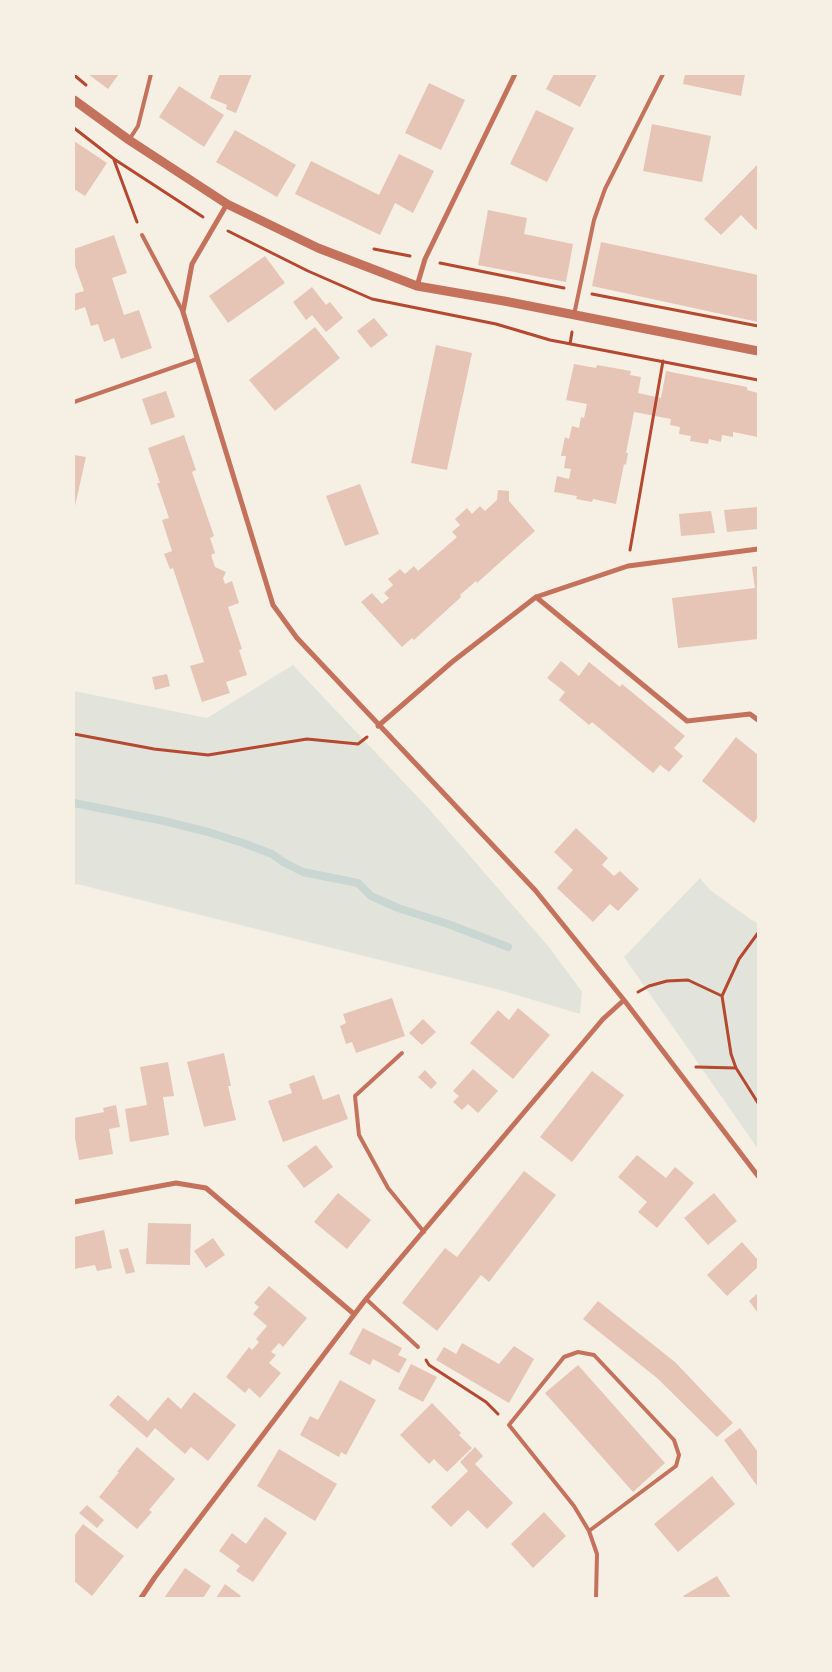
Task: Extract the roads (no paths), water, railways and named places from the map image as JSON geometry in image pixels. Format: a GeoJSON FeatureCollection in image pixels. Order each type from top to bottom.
{"type":"FeatureCollection","features":[{"type":"Feature","properties":{"kind":"street"},"geometry":{"type":"LineString","coordinates":[[417,286],[425,260],[514,74]]}},
{"type":"Feature","properties":{"kind":"street"},"geometry":{"type":"LineString","coordinates":[[74,100],[129,140],[227,204],[318,248],[417,286],[758,351]]}},
{"type":"Feature","properties":{"kind":"street"},"geometry":{"type":"LineString","coordinates":[[227,204],[192,264],[183,312],[273,605],[296,638],[534,890],[624,1000],[758,1176]]}},
{"type":"Feature","properties":{"kind":"street"},"geometry":{"type":"LineString","coordinates":[[378,726],[452,662],[536,597],[628,566],[758,549]]}},
{"type":"Feature","properties":{"kind":"street"},"geometry":{"type":"LineString","coordinates":[[536,597],[687,720],[750,714],[758,720]]}},
{"type":"Feature","properties":{"kind":"street"},"geometry":{"type":"LineString","coordinates":[[140,1598],[366,1299],[603,1019],[624,1000]]}},
{"type":"Feature","properties":{"kind":"street"},"geometry":{"type":"LineString","coordinates":[[74,1202],[176,1183],[206,1188],[354,1314]]}},
{"type":"Feature","properties":{"kind":"lane"},"geometry":{"type":"LineString","coordinates":[[129,140],[138,126],[151,74]]}},
{"type":"Feature","properties":{"kind":"lane"},"geometry":{"type":"LineString","coordinates":[[574,315],[594,220],[605,189],[663,74]]}},
{"type":"Feature","properties":{"kind":"lane"},"geometry":{"type":"LineString","coordinates":[[142,235],[183,312]]}},
{"type":"Feature","properties":{"kind":"lane"},"geometry":{"type":"LineString","coordinates":[[74,402],[197,359]]}},
{"type":"Feature","properties":{"kind":"lane"},"geometry":{"type":"LineString","coordinates":[[402,1053],[355,1096],[359,1135],[388,1188],[424,1232]]}},
{"type":"Feature","properties":{"kind":"lane"},"geometry":{"type":"LineString","coordinates":[[366,1299],[418,1347]]}},
{"type":"Feature","properties":{"kind":"lane"},"geometry":{"type":"LineString","coordinates":[[589,1531],[676,1466],[679,1455],[674,1440],[594,1355],[578,1352],[564,1357],[509,1425],[574,1506],[589,1531],[597,1554],[596,1598]]}},
{"type":"Feature","properties":{"kind":"waterway"},"geometry":{"type":"LineString","coordinates":[[74,803],[164,821],[243,843],[272,854],[303,872],[358,883],[371,896],[398,908],[448,924],[508,947]]}}]}
